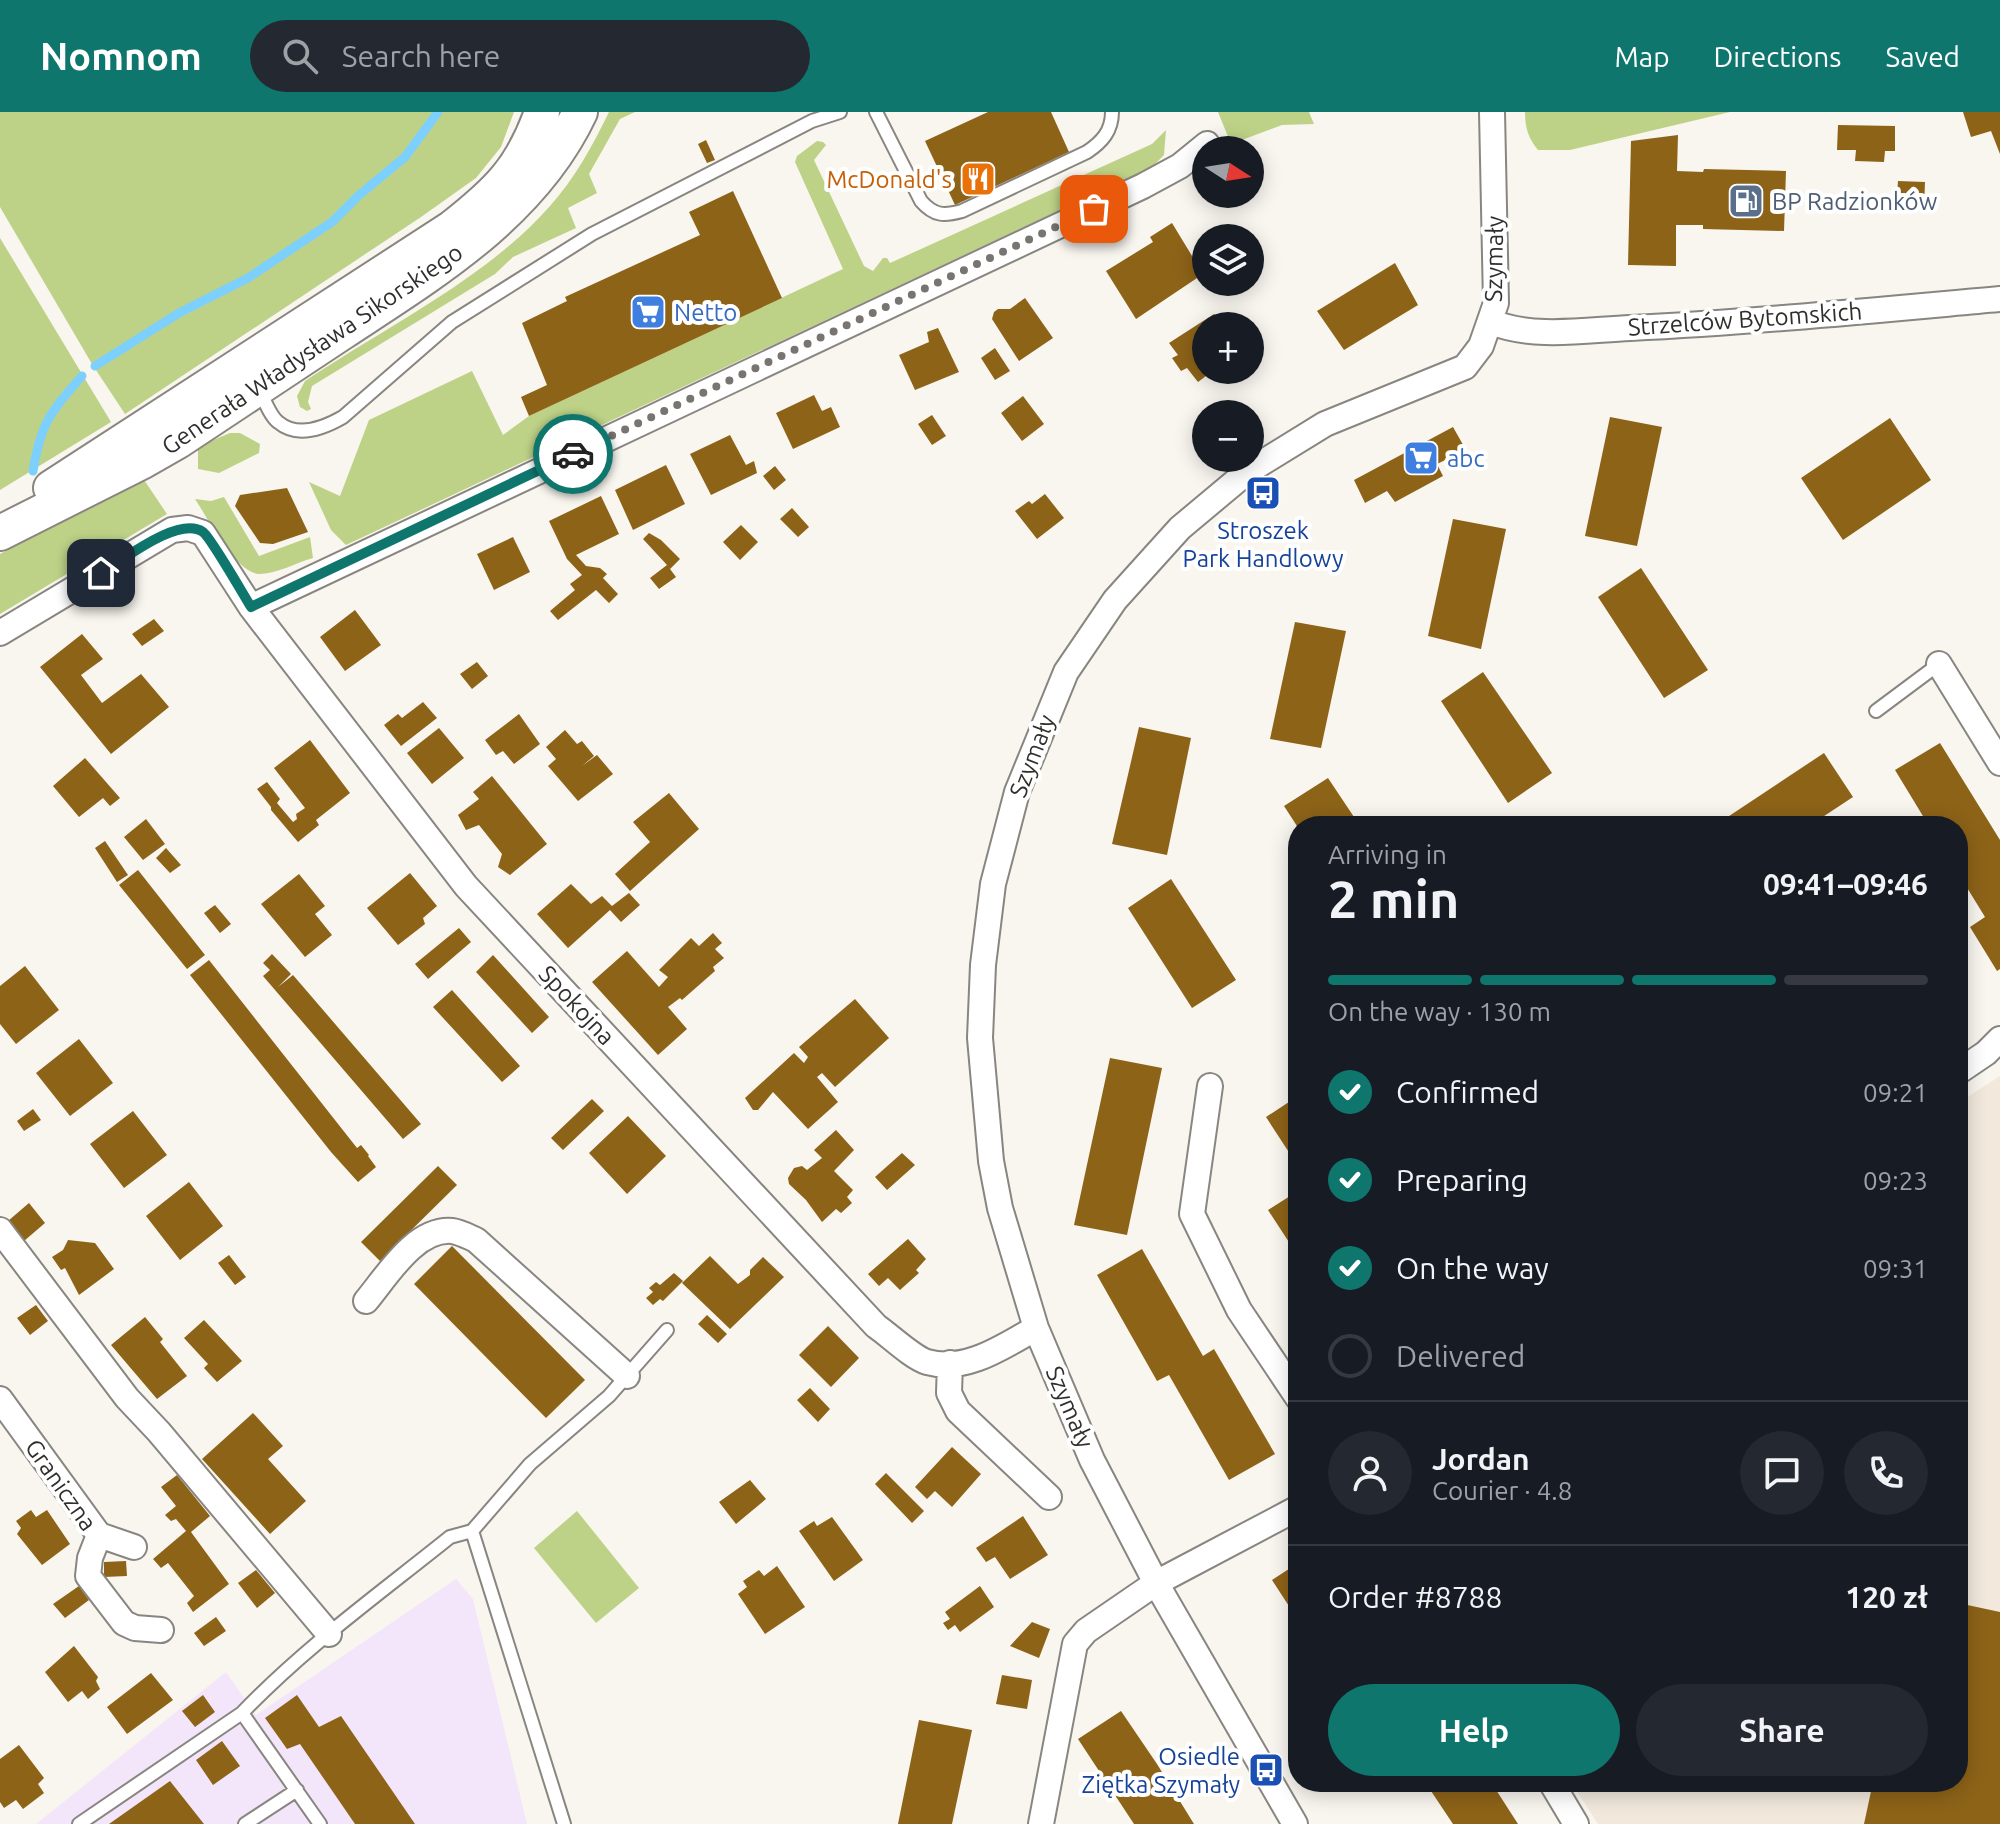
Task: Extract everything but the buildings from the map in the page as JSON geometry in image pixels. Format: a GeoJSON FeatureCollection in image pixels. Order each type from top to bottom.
{"type":"FeatureCollection","features":[{"type":"Feature","properties":{"kind":"street","name":"Generała Władysława Sikorskiego"},"geometry":{"type":"LineString","coordinates":[[0,533],[143,461],[250,375],[491,198],[516,168],[542,112]]}},
{"type":"Feature","properties":{"kind":"street","name":"Generała Władysława Sikorskiego"},"geometry":{"type":"LineString","coordinates":[[0,525],[93,460],[400,294],[491,227],[529,192],[558,153],[580,112]]}},
{"type":"Feature","properties":{"kind":"street","name":"Szymały"},"geometry":{"type":"LineString","coordinates":[[1295,1824],[1156,1583],[1092,1460],[1036,1328],[1000,1208],[993,1173],[985,1113],[980,1023],[983,965],[993,884],[1017,792],[1066,672],[1115,600],[1153,556],[1214,499],[1269,457],[1325,424],[1465,367],[1481,346],[1496,303],[1492,112]]}},
{"type":"Feature","properties":{"kind":"street"},"geometry":{"type":"LineString","coordinates":[[251,607],[1143,186],[1192,156]]}},
{"type":"Feature","properties":{"kind":"street","name":"Strzelców Bytomskich"},"geometry":{"type":"LineString","coordinates":[[1491,322],[1509,329],[1538,332],[1712,324],[2000,299]]}},
{"type":"Feature","properties":{"kind":"street","name":"Spokojna"},"geometry":{"type":"LineString","coordinates":[[0,633],[172,530],[188,528],[203,533],[251,607],[477,897],[876,1326],[925,1362],[962,1364],[999,1349],[1036,1328]]}},
{"type":"Feature","properties":{"kind":"street"},"geometry":{"type":"LineString","coordinates":[[1939,664],[2000,763]]}},
{"type":"Feature","properties":{"kind":"street"},"geometry":{"type":"LineString","coordinates":[[1968,1065],[2000,1039]]}},
{"type":"Feature","properties":{"kind":"street"},"geometry":{"type":"LineString","coordinates":[[1210,1086],[1192,1214],[1239,1310],[1288,1383]]}},
{"type":"Feature","properties":{"kind":"street"},"geometry":{"type":"LineString","coordinates":[[0,1230],[127,1398],[329,1634]]}},
{"type":"Feature","properties":{"kind":"street"},"geometry":{"type":"LineString","coordinates":[[366,1301],[413,1246],[431,1233],[453,1231],[476,1240],[627,1376]]}},
{"type":"Feature","properties":{"kind":"street"},"geometry":{"type":"LineString","coordinates":[[950,1363],[949,1393],[958,1411],[1049,1497]]}},
{"type":"Feature","properties":{"kind":"street","name":"Graniczna"},"geometry":{"type":"LineString","coordinates":[[0,1399],[99,1535],[90,1558],[88,1576],[124,1623],[135,1628],[161,1630]]}},
{"type":"Feature","properties":{"kind":"street"},"geometry":{"type":"LineString","coordinates":[[1041,1824],[1075,1644],[1086,1631],[1156,1583],[1288,1513]]}},
{"type":"Feature","properties":{"kind":"street"},"geometry":{"type":"LineString","coordinates":[[99,1535],[134,1547]]}},
{"type":"Feature","properties":{"kind":"street"},"geometry":{"type":"LineString","coordinates":[[1557,1792],[1576,1824]]}},
{"type":"Feature","properties":{"kind":"lane"},"geometry":{"type":"LineString","coordinates":[[250,375],[278,422],[302,432],[327,426],[343,417],[452,322],[592,234],[812,121],[840,112]]}},
{"type":"Feature","properties":{"kind":"lane"},"geometry":{"type":"LineString","coordinates":[[876,112],[921,201],[929,210],[946,215],[962,211],[1087,152],[1100,143],[1112,123],[1112,112]]}},
{"type":"Feature","properties":{"kind":"lane"},"geometry":{"type":"LineString","coordinates":[[1876,711],[1939,664]]}},
{"type":"Feature","properties":{"kind":"lane"},"geometry":{"type":"LineString","coordinates":[[79,1824],[242,1713],[267,1687],[329,1634],[450,1537],[472,1531],[530,1464],[609,1396],[667,1330]]}},
{"type":"Feature","properties":{"kind":"lane"},"geometry":{"type":"LineString","coordinates":[[472,1531],[564,1824]]}},
{"type":"Feature","properties":{"kind":"lane"},"geometry":{"type":"LineString","coordinates":[[242,1713],[320,1824]]}},
{"type":"Feature","properties":{"kind":"lane"},"geometry":{"type":"LineString","coordinates":[[245,1824],[297,1790]]}},
{"type":"Feature","properties":{"kind":"shaded area"},"geometry":{"type":"Polygon","coordinates":[[[2000,1076],[2000,1824],[1598,1824],[1577,1792],[1968,1792],[1968,1097],[2000,1076]]]}},
{"type":"Feature","properties":{"kind":"shaded area"},"geometry":{"type":"Polygon","coordinates":[[[456,1579],[473,1599],[527,1824],[36,1824],[226,1672],[256,1715],[456,1579]]]}},
{"type":"Feature","properties":{"kind":"green space"},"geometry":{"type":"Polygon","coordinates":[[[0,112],[514,112],[501,147],[476,178],[125,414],[92,364],[0,207],[0,112]]]}},
{"type":"Feature","properties":{"kind":"green space"},"geometry":{"type":"Polygon","coordinates":[[[609,112],[635,112],[620,119],[589,174],[597,193],[568,208],[576,228],[513,257],[495,274],[312,386],[308,402],[311,409],[307,411],[300,407],[297,396],[305,381],[434,301],[525,232],[568,184],[609,112]]]}},
{"type":"Feature","properties":{"kind":"green space"},"geometry":{"type":"Polygon","coordinates":[[[1218,112],[1309,112],[1314,124],[1282,125],[1252,136],[1228,136],[1218,112]]]}},
{"type":"Feature","properties":{"kind":"green space"},"geometry":{"type":"Polygon","coordinates":[[[1525,112],[1730,112],[1570,150],[1538,150],[1528,132],[1525,112]]]}},
{"type":"Feature","properties":{"kind":"green space"},"geometry":{"type":"Polygon","coordinates":[[[1166,130],[1164,155],[1152,167],[346,545],[331,530],[309,482],[340,496],[369,420],[472,371],[503,435],[529,416],[843,269],[795,162],[797,156],[817,141],[826,145],[814,160],[864,266],[873,271],[883,258],[890,263],[910,254],[1152,144],[1166,130]]]}},
{"type":"Feature","properties":{"kind":"green space"},"geometry":{"type":"Polygon","coordinates":[[[0,238],[111,422],[0,490],[0,238]]]}},
{"type":"Feature","properties":{"kind":"green space"},"geometry":{"type":"Polygon","coordinates":[[[230,433],[240,433],[260,444],[259,453],[219,473],[198,469],[198,450],[230,433]]]}},
{"type":"Feature","properties":{"kind":"green space"},"geometry":{"type":"Polygon","coordinates":[[[140,474],[167,514],[0,614],[0,554],[140,474]]]}},
{"type":"Feature","properties":{"kind":"green space"},"geometry":{"type":"Polygon","coordinates":[[[224,497],[259,556],[310,537],[313,558],[272,572],[259,574],[250,571],[232,555],[195,499],[211,501],[224,497]]]}},
{"type":"Feature","properties":{"kind":"green space"},"geometry":{"type":"Polygon","coordinates":[[[577,1511],[639,1588],[596,1623],[534,1548],[577,1511]]]}},
{"type":"Feature","properties":{"kind":"waterway"},"geometry":{"type":"LineString","coordinates":[[95,366],[179,313],[248,278],[332,222],[405,157],[438,112]]}},
{"type":"Feature","properties":{"kind":"waterway"},"geometry":{"type":"LineString","coordinates":[[33,471],[48,419],[82,376]]}},
{"type":"Feature","properties":{"kind":"way so far"},"geometry":{"type":"LineString","coordinates":[[573,454],[1094,209]]}},
{"type":"Feature","properties":{"kind":"place","name":"McDonald's"},"geometry":{"type":"Point","coordinates":[978,179]}},
{"type":"Feature","properties":{"kind":"place","name":"BP Radzionków"},"geometry":{"type":"Point","coordinates":[1746,201]}},
{"type":"Feature","properties":{"kind":"place","name":"Netto"},"geometry":{"type":"Point","coordinates":[648,312]}},
{"type":"Feature","properties":{"kind":"place","name":"abc"},"geometry":{"type":"Point","coordinates":[1421,458]}},
{"type":"Feature","properties":{"kind":"place","name":"Stroszek Park Handlowy"},"geometry":{"type":"Point","coordinates":[1263,493]}},
{"type":"Feature","properties":{"kind":"place","name":"Osiedle Ziętka Szymały"},"geometry":{"type":"Point","coordinates":[1266,1770]}},
{"type":"Feature","properties":{"kind":"route"},"geometry":{"type":"LineString","coordinates":[[101,573],[172,530],[188,528],[203,533],[251,607],[573,454]]}}]}
